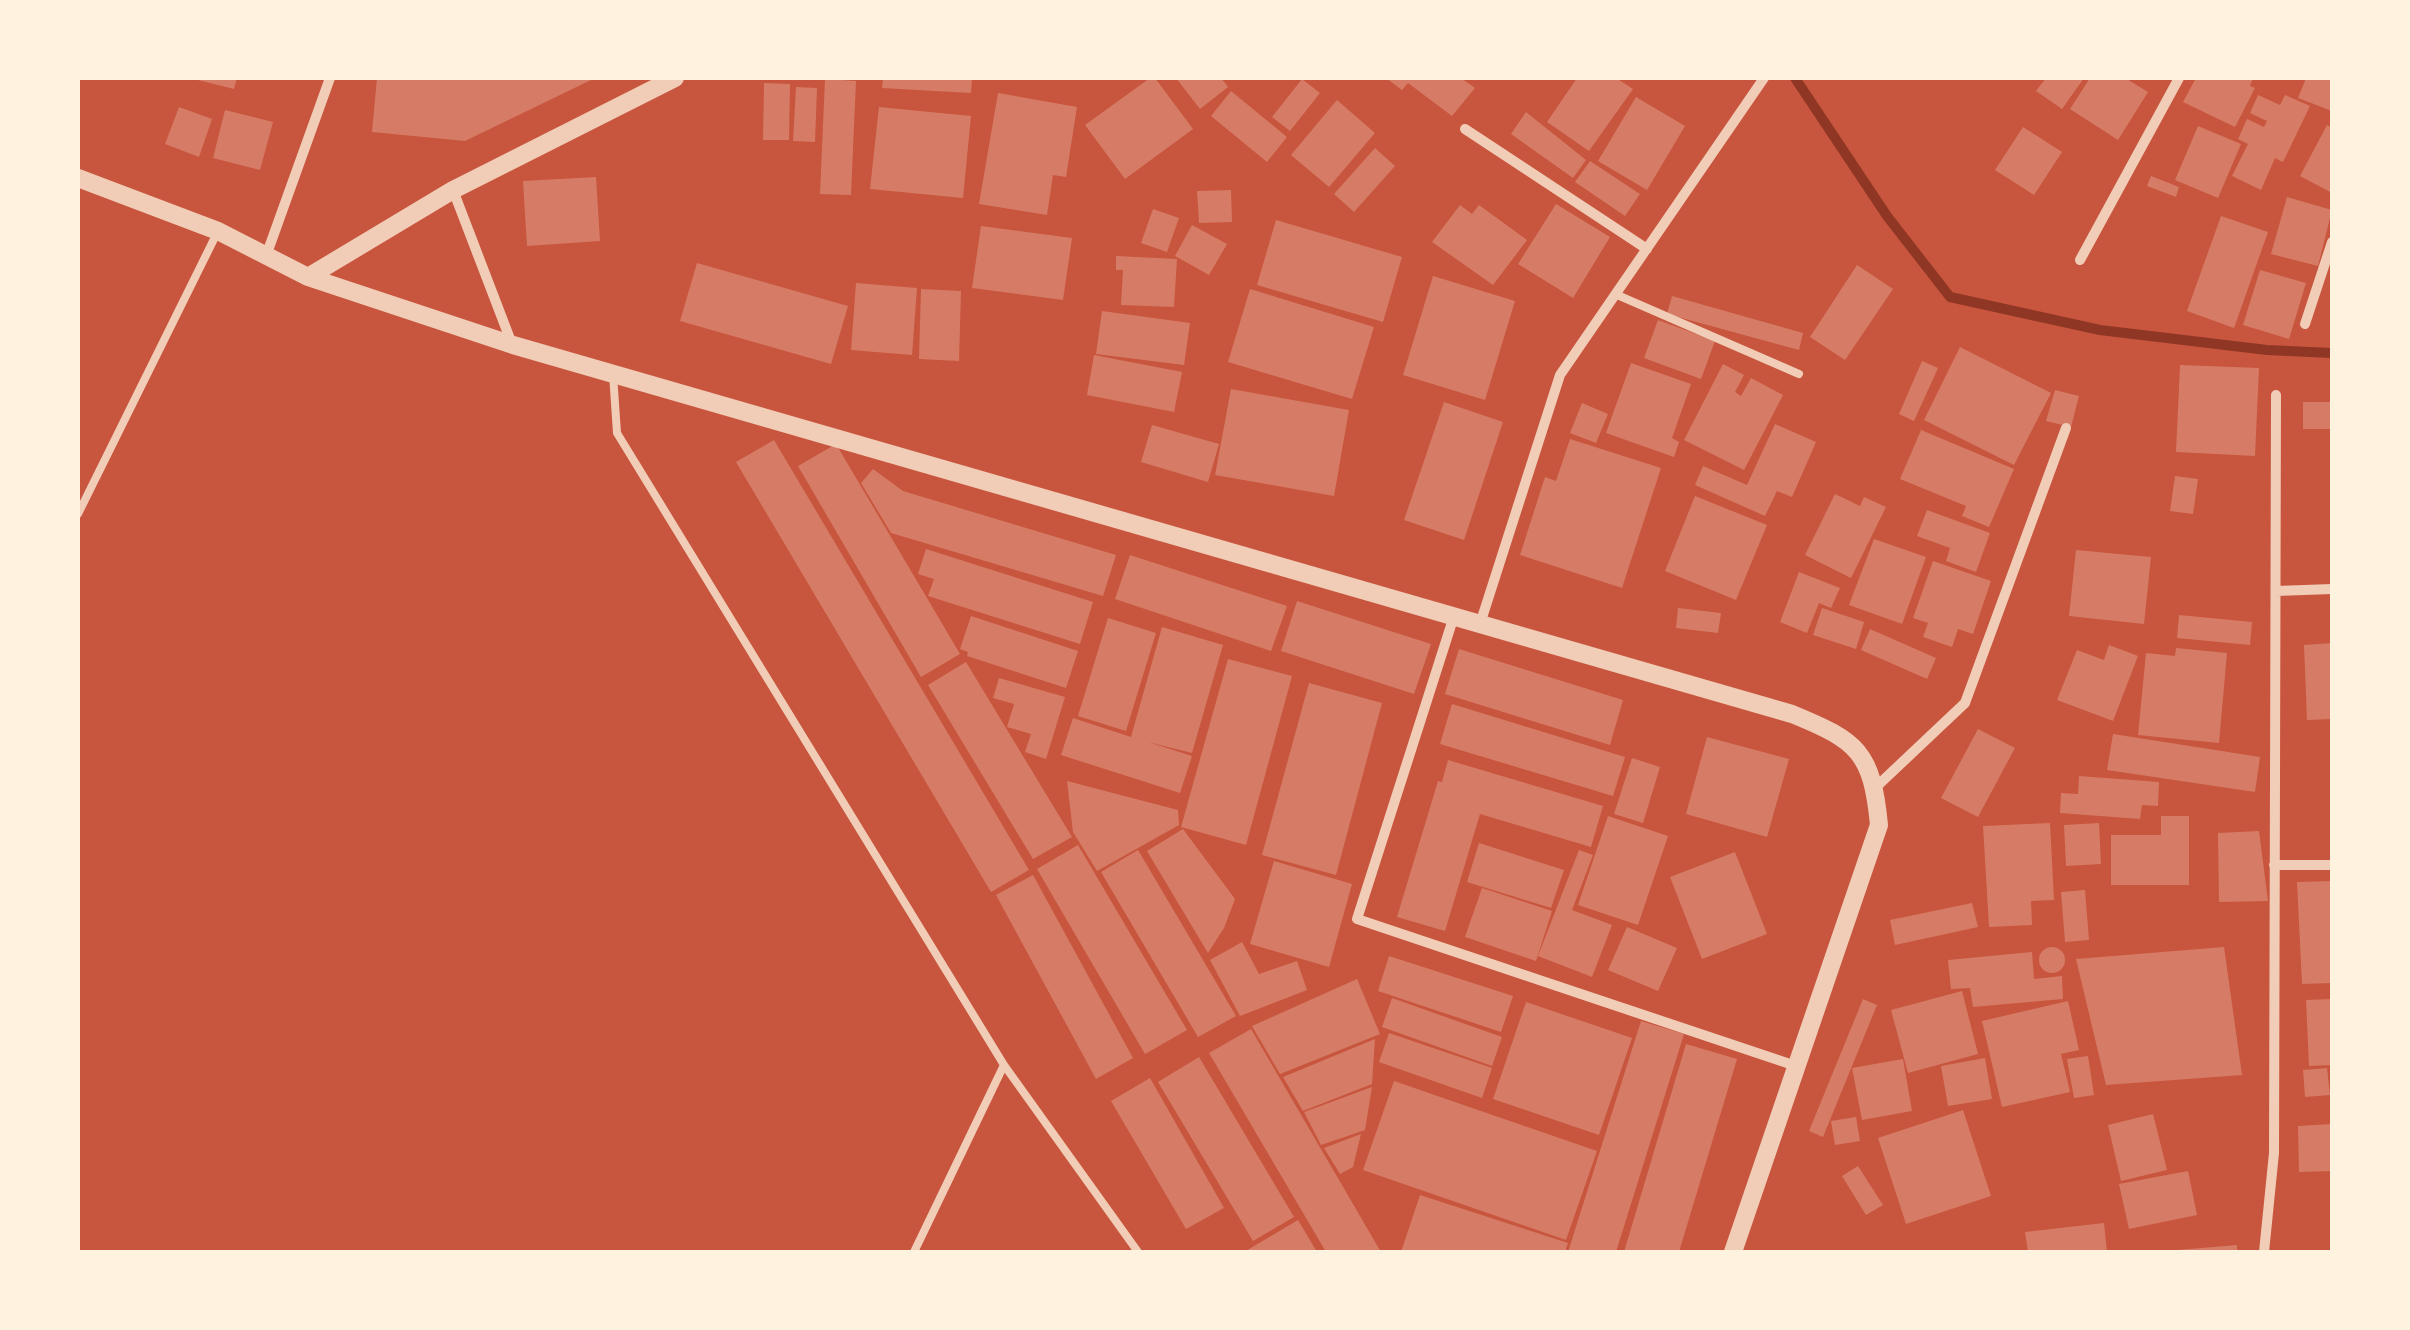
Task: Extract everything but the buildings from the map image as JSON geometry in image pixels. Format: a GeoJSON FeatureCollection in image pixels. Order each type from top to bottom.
{"type":"FeatureCollection","features":[{"type":"Feature","properties":{"kind":"street"},"geometry":{"type":"LineString","coordinates":[[266,256],[330,78]]}},
{"type":"Feature","properties":{"kind":"street"},"geometry":{"type":"LineString","coordinates":[[308,277],[453,190],[675,78]]}},
{"type":"Feature","properties":{"kind":"street"},"geometry":{"type":"LineString","coordinates":[[1480,624],[1560,375],[1764,78]]}},
{"type":"Feature","properties":{"kind":"street"},"geometry":{"type":"LineString","coordinates":[[2080,260],[2179,78]]}},
{"type":"Feature","properties":{"kind":"street"},"geometry":{"type":"LineString","coordinates":[[1465,129],[1647,249]]}},
{"type":"Feature","properties":{"kind":"street"},"geometry":{"type":"LineString","coordinates":[[78,178],[218,231],[308,277],[513,345],[1792,714],[1841,734],[1864,761],[1875,788],[1878,825],[1733,1252]]}},
{"type":"Feature","properties":{"kind":"street"},"geometry":{"type":"LineString","coordinates":[[453,190],[513,345]]}},
{"type":"Feature","properties":{"kind":"street"},"geometry":{"type":"LineString","coordinates":[[2305,324],[2332,242]]}},
{"type":"Feature","properties":{"kind":"street"},"geometry":{"type":"LineString","coordinates":[[2264,1252],[2274,1153],[2276,395]]}},
{"type":"Feature","properties":{"kind":"street"},"geometry":{"type":"LineString","coordinates":[[1875,788],[1966,703],[2066,428]]}},
{"type":"Feature","properties":{"kind":"street"},"geometry":{"type":"LineString","coordinates":[[2276,591],[2332,590]]}},
{"type":"Feature","properties":{"kind":"street"},"geometry":{"type":"LineString","coordinates":[[1454,616],[1357,919],[1796,1066]]}},
{"type":"Feature","properties":{"kind":"street"},"geometry":{"type":"LineString","coordinates":[[2274,864],[2332,865]]}},
{"type":"Feature","properties":{"kind":"lane"},"geometry":{"type":"LineString","coordinates":[[78,514],[218,231]]}},
{"type":"Feature","properties":{"kind":"lane"},"geometry":{"type":"LineString","coordinates":[[1616,294],[1799,374]]}},
{"type":"Feature","properties":{"kind":"lane"},"geometry":{"type":"LineString","coordinates":[[613,374],[617,433],[1004,1065],[1138,1252]]}},
{"type":"Feature","properties":{"kind":"lane"},"geometry":{"type":"LineString","coordinates":[[914,1252],[1004,1065]]}},
{"type":"Feature","properties":{"kind":"waterway"},"geometry":{"type":"LineString","coordinates":[[1795,78],[1887,216],[1950,297],[2100,330],[2267,350],[2332,353]]}}]}
